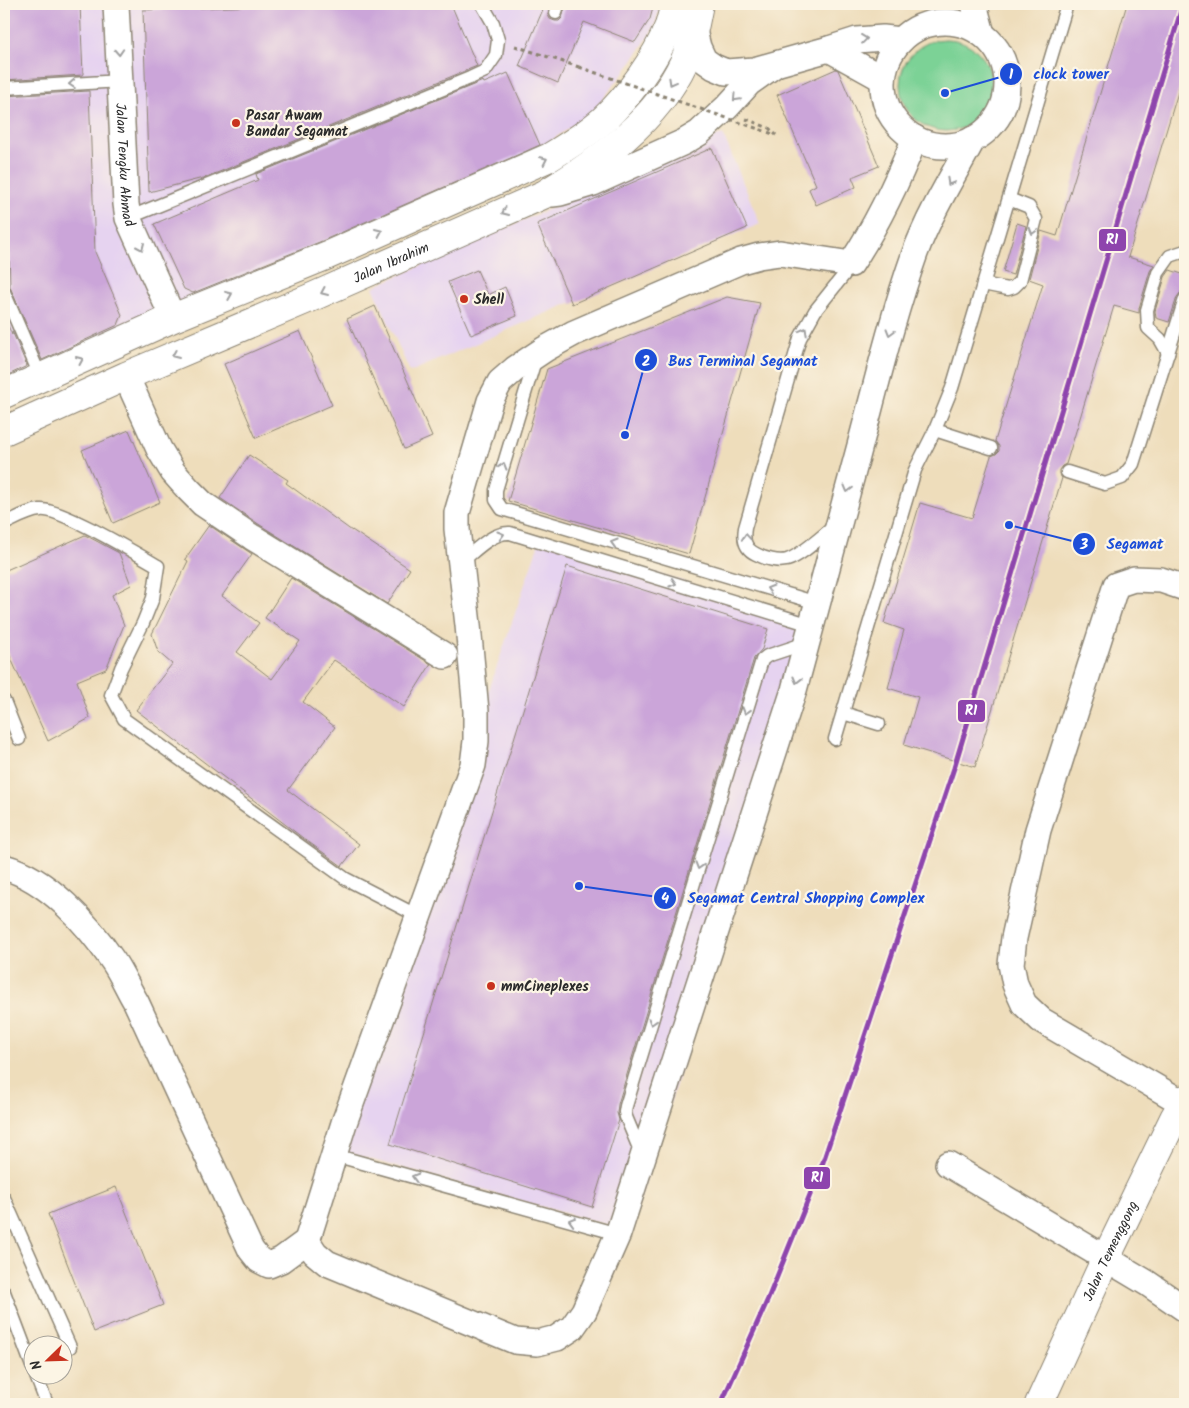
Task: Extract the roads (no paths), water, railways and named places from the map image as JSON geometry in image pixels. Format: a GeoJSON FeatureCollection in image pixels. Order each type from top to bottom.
{"type":"FeatureCollection","features":[{"type":"Feature","properties":{"kind":"main road"},"geometry":{"type":"LineString","coordinates":[[4,394],[172,318],[364,239],[550,158],[575,142],[603,120],[625,96],[659,47],[669,26],[675,4]]}},
{"type":"Feature","properties":{"kind":"main road","name":"Jalan Ibrahim"},"geometry":{"type":"LineString","coordinates":[[4,431],[545,194],[579,173],[611,149],[645,119],[667,92],[684,62],[694,30],[699,4]]}},
{"type":"Feature","properties":{"kind":"main road","name":"Jalan Temenggong"},"geometry":{"type":"LineString","coordinates":[[1039,1404],[1106,1258],[1182,1111]]}},
{"type":"Feature","properties":{"kind":"street","name":"Jalan Tengku Ahmad"},"geometry":{"type":"LineString","coordinates":[[116,4],[128,218],[172,318]]}},
{"type":"Feature","properties":{"kind":"street"},"geometry":{"type":"LineString","coordinates":[[921,26],[935,4]]}},
{"type":"Feature","properties":{"kind":"street"},"geometry":{"type":"LineString","coordinates":[[974,4],[982,34]]}},
{"type":"Feature","properties":{"kind":"street"},"geometry":{"type":"LineString","coordinates":[[942,22],[963,25],[982,34],[994,46],[1003,62],[1007,79],[1005,97],[999,114],[988,128],[973,139],[954,145],[934,145],[915,138],[903,130],[887,106],[883,79],[889,58],[901,40],[921,26],[942,22]]}},
{"type":"Feature","properties":{"kind":"street"},"geometry":{"type":"LineString","coordinates":[[694,30],[698,47],[704,60],[726,72],[754,70],[773,66],[857,40],[870,38],[901,40]]}},
{"type":"Feature","properties":{"kind":"street"},"geometry":{"type":"LineString","coordinates":[[829,49],[883,79]]}},
{"type":"Feature","properties":{"kind":"street"},"geometry":{"type":"LineString","coordinates":[[545,194],[560,194],[593,182],[684,142],[699,132],[727,107],[749,83],[773,66]]}},
{"type":"Feature","properties":{"kind":"street"},"geometry":{"type":"LineString","coordinates":[[4,867],[15,870],[30,878],[66,905],[114,962],[140,1011],[251,1250],[259,1260],[268,1265],[281,1260],[307,1241],[344,1123],[473,765],[476,741],[476,711],[457,529],[457,513],[490,401],[500,382],[537,354],[574,333],[741,261],[780,253],[851,264],[886,206],[915,138]]}},
{"type":"Feature","properties":{"kind":"street"},"geometry":{"type":"LineString","coordinates":[[307,1241],[315,1253],[327,1263],[515,1341],[538,1343],[557,1338],[572,1328],[584,1311],[618,1234],[791,699],[890,333],[915,253],[929,220],[973,139]]}},
{"type":"Feature","properties":{"kind":"street"},"geometry":{"type":"LineString","coordinates":[[126,376],[159,449],[173,472],[203,504],[252,537],[445,656]]}},
{"type":"Feature","properties":{"kind":"street"},"geometry":{"type":"LineString","coordinates":[[1182,1111],[1041,1020],[1024,1004],[1015,984],[1011,964],[1014,938],[1038,830],[1116,585],[1134,579],[1161,580],[1185,588]]}},
{"type":"Feature","properties":{"kind":"street"},"geometry":{"type":"LineString","coordinates":[[948,1164],[1147,1283],[1185,1309]]}},
{"type":"Feature","properties":{"kind":"lane"},"geometry":{"type":"LineString","coordinates":[[128,218],[485,71],[496,55],[498,40],[493,23],[482,4]]}},
{"type":"Feature","properties":{"kind":"lane"},"geometry":{"type":"LineString","coordinates":[[835,739],[915,470],[952,388],[1068,4]]}},
{"type":"Feature","properties":{"kind":"lane"},"geometry":{"type":"LineString","coordinates":[[4,88],[121,80]]}},
{"type":"Feature","properties":{"kind":"lane"},"geometry":{"type":"LineString","coordinates":[[983,284],[1008,289],[1014,288],[1020,281],[1036,219],[1029,207],[1009,199]]}},
{"type":"Feature","properties":{"kind":"lane"},"geometry":{"type":"LineString","coordinates":[[1168,353],[1160,339],[1148,328],[1147,310],[1158,273],[1170,256],[1185,251]]}},
{"type":"Feature","properties":{"kind":"lane"},"geometry":{"type":"LineString","coordinates":[[840,522],[798,555],[786,560],[771,560],[757,555],[748,549],[745,543],[745,528],[800,338],[815,311],[851,264]]}},
{"type":"Feature","properties":{"kind":"lane"},"geometry":{"type":"LineString","coordinates":[[4,292],[41,378]]}},
{"type":"Feature","properties":{"kind":"lane"},"geometry":{"type":"LineString","coordinates":[[1067,472],[1105,484],[1122,478],[1133,464],[1185,299]]}},
{"type":"Feature","properties":{"kind":"lane"},"geometry":{"type":"LineString","coordinates":[[537,354],[496,490],[496,500],[502,509],[811,624]]}},
{"type":"Feature","properties":{"kind":"lane"},"geometry":{"type":"LineString","coordinates":[[934,430],[991,448]]}},
{"type":"Feature","properties":{"kind":"lane"},"geometry":{"type":"LineString","coordinates":[[4,524],[38,510],[46,510],[77,522],[158,566],[153,598],[121,668],[111,695],[124,719],[346,879],[418,916]]}},
{"type":"Feature","properties":{"kind":"lane"},"geometry":{"type":"LineString","coordinates":[[461,562],[494,536],[510,533],[811,624]]}},
{"type":"Feature","properties":{"kind":"lane"},"geometry":{"type":"LineString","coordinates":[[643,1158],[626,1117],[626,1106],[762,660],[811,624]]}},
{"type":"Feature","properties":{"kind":"lane"},"geometry":{"type":"LineString","coordinates":[[4,701],[20,739]]}},
{"type":"Feature","properties":{"kind":"lane"},"geometry":{"type":"LineString","coordinates":[[843,712],[879,724]]}},
{"type":"Feature","properties":{"kind":"lane"},"geometry":{"type":"LineString","coordinates":[[334,1154],[618,1234]]}},
{"type":"Feature","properties":{"kind":"lane"},"geometry":{"type":"LineString","coordinates":[[4,1198],[65,1336]]}},
{"type":"Feature","properties":{"kind":"lane"},"geometry":{"type":"LineString","coordinates":[[4,1292],[22,1340]]}},
{"type":"Feature","properties":{"kind":"lane"},"geometry":{"type":"LineString","coordinates":[[40,1386],[47,1404]]}},
{"type":"Feature","properties":{"kind":"place","name":"clock tower"},"geometry":{"type":"Point","coordinates":[945,93]}},
{"type":"Feature","properties":{"kind":"place","name":"Pasar Awam Bandar Segamat"},"geometry":{"type":"Point","coordinates":[236,123]}},
{"type":"Feature","properties":{"kind":"place","name":"Shell"},"geometry":{"type":"Point","coordinates":[464,299]}},
{"type":"Feature","properties":{"kind":"place","name":"Bus Terminal Segamat"},"geometry":{"type":"Point","coordinates":[625,435]}},
{"type":"Feature","properties":{"kind":"place","name":"Segamat"},"geometry":{"type":"Point","coordinates":[1009,525]}},
{"type":"Feature","properties":{"kind":"place","name":"Segamat Central Shopping Complex"},"geometry":{"type":"Point","coordinates":[579,886]}},
{"type":"Feature","properties":{"kind":"place","name":"mmCineplexes"},"geometry":{"type":"Point","coordinates":[491,986]}}]}
